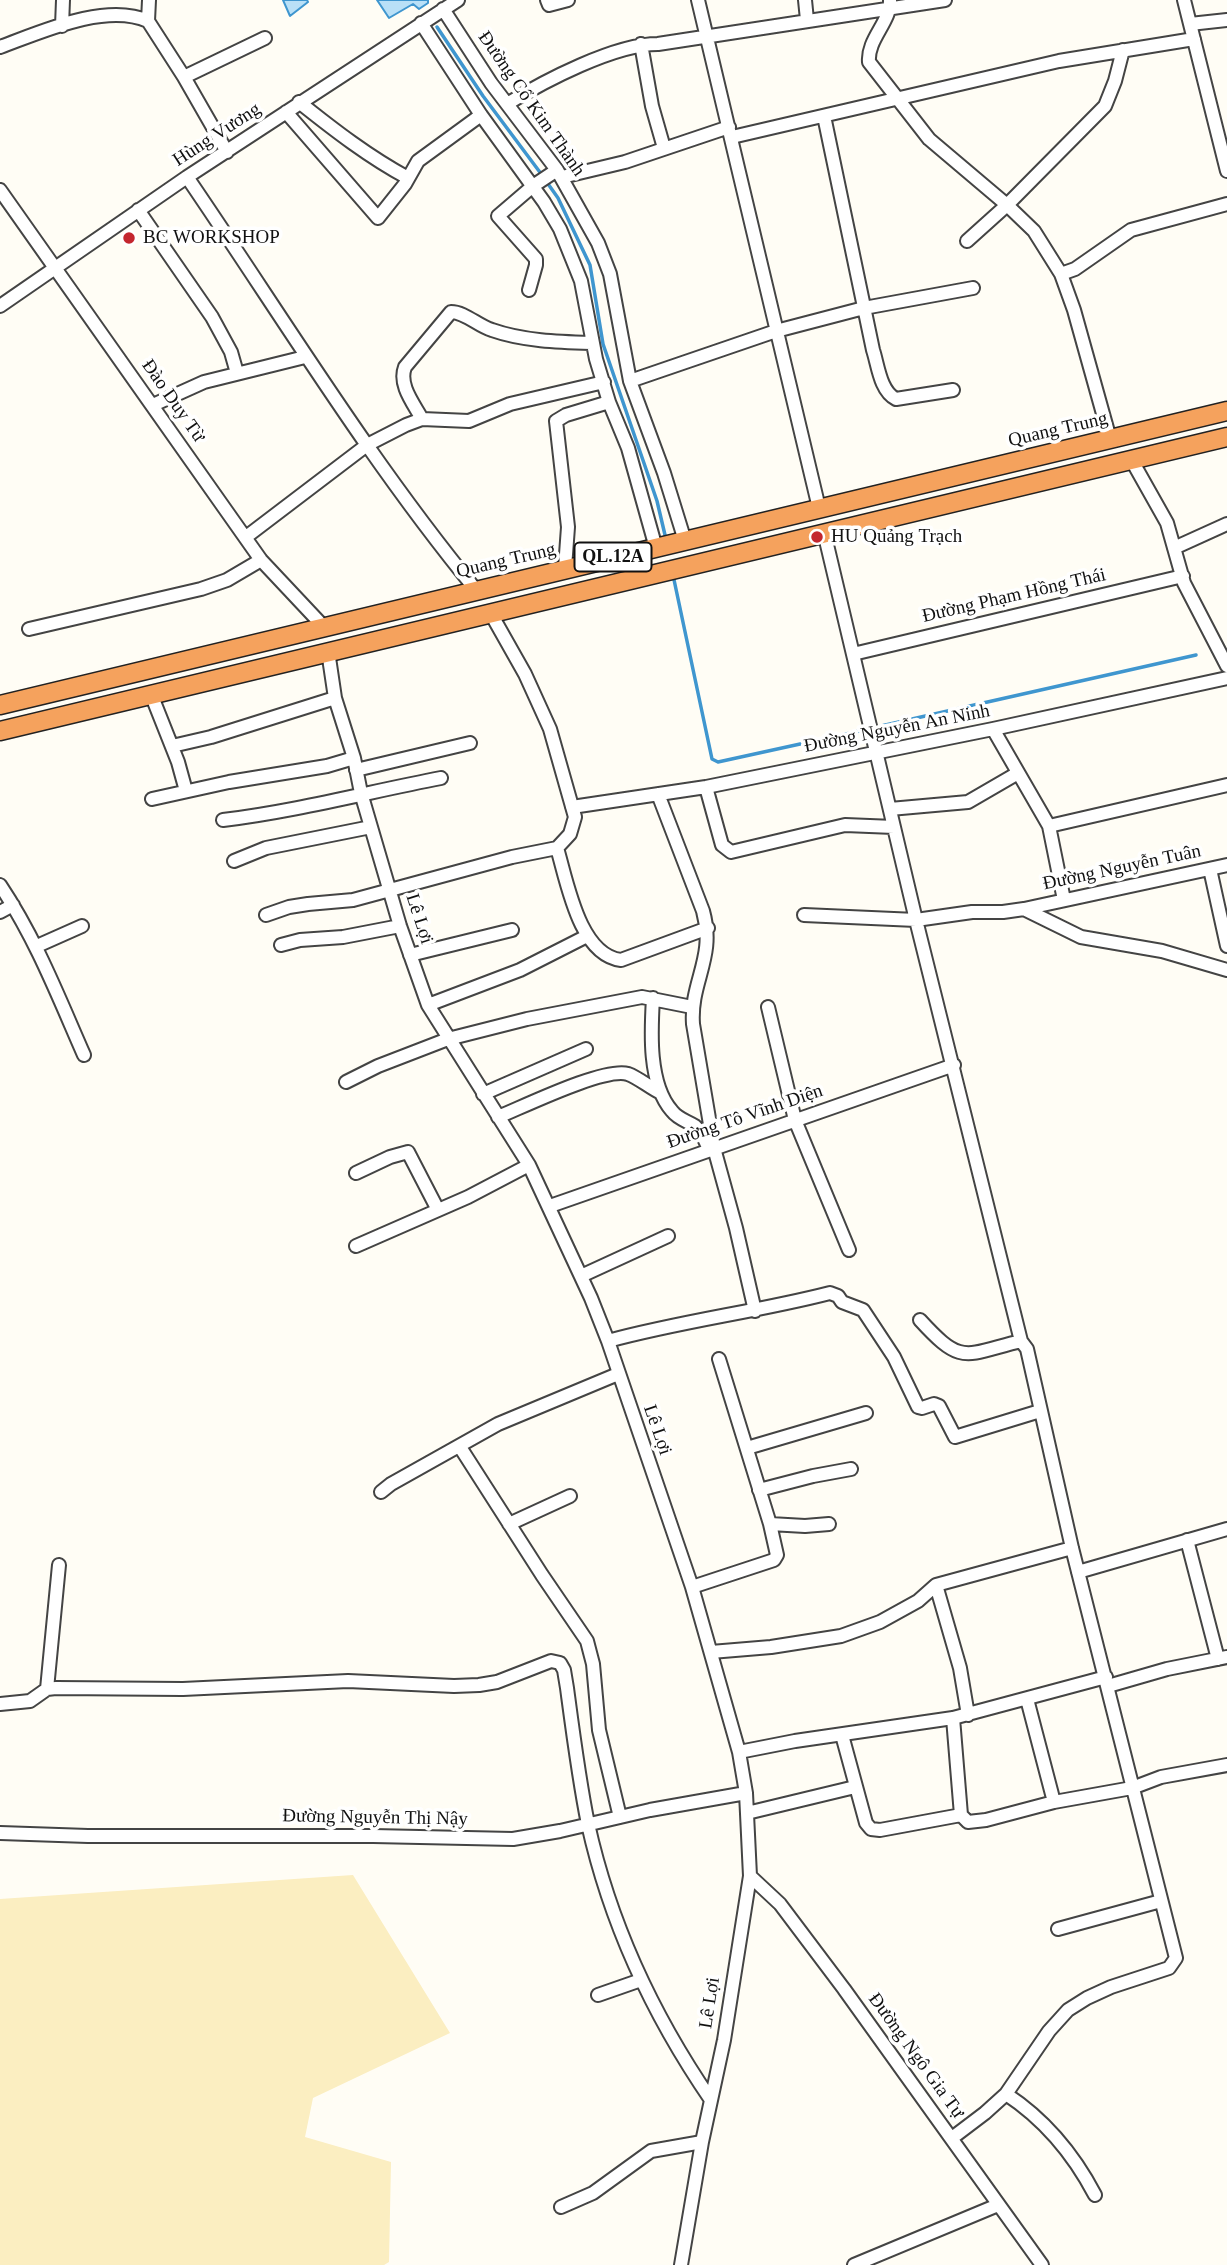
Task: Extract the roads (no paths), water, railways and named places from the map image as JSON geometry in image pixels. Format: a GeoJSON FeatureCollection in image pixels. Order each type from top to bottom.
{"type":"FeatureCollection","features":[{"type":"Feature","properties":{"kind":"highway","name":"Quang Trung"},"geometry":{"type":"LineString","coordinates":[[8,703],[1227,411]]}},
{"type":"Feature","properties":{"kind":"highway","name":"QL.12A"},"geometry":{"type":"LineString","coordinates":[[0,730],[1227,437]]}},
{"type":"Feature","properties":{"kind":"highway"},"geometry":{"type":"LineString","coordinates":[[819,508],[824,532]]}},
{"type":"Feature","properties":{"kind":"highway"},"geometry":{"type":"LineString","coordinates":[[690,540],[700,563]]}},
{"type":"Feature","properties":{"kind":"highway"},"geometry":{"type":"LineString","coordinates":[[633,553],[638,577]]}},
{"type":"Feature","properties":{"kind":"highway"},"geometry":{"type":"LineString","coordinates":[[565,568],[570,593]]}},
{"type":"Feature","properties":{"kind":"highway"},"geometry":{"type":"LineString","coordinates":[[323,626],[328,651]]}},
{"type":"Feature","properties":{"kind":"highway"},"geometry":{"type":"LineString","coordinates":[[8,703],[22,726]]}},
{"type":"Feature","properties":{"kind":"street"},"geometry":{"type":"LineString","coordinates":[[62,26],[63,0]]}},
{"type":"Feature","properties":{"kind":"street"},"geometry":{"type":"LineString","coordinates":[[149,0],[148,21],[227,152]]}},
{"type":"Feature","properties":{"kind":"street"},"geometry":{"type":"LineString","coordinates":[[547,0],[549,5],[568,0]]}},
{"type":"Feature","properties":{"kind":"street"},"geometry":{"type":"LineString","coordinates":[[698,0],[819,508]]}},
{"type":"Feature","properties":{"kind":"street"},"geometry":{"type":"LineString","coordinates":[[805,0],[807,20]]}},
{"type":"Feature","properties":{"kind":"street"},"geometry":{"type":"LineString","coordinates":[[507,104],[540,84],[622,49],[641,44],[658,44],[890,5],[945,0]]}},
{"type":"Feature","properties":{"kind":"street"},"geometry":{"type":"LineString","coordinates":[[1184,0],[1222,133],[1227,171]]}},
{"type":"Feature","properties":{"kind":"street","name":"Hùng Vương"},"geometry":{"type":"LineString","coordinates":[[0,306],[187,177],[452,3]]}},
{"type":"Feature","properties":{"kind":"street","name":"Đường Cổ Kim Thành"},"geometry":{"type":"LineString","coordinates":[[452,3],[507,104],[556,174],[605,260],[630,381],[690,540]]}},
{"type":"Feature","properties":{"kind":"street"},"geometry":{"type":"LineString","coordinates":[[890,5],[872,42],[868,57],[872,68],[929,139],[1034,231],[1061,274],[1074,310],[1110,439]]}},
{"type":"Feature","properties":{"kind":"street"},"geometry":{"type":"LineString","coordinates":[[0,47],[62,26],[109,15],[148,21]]}},
{"type":"Feature","properties":{"kind":"street"},"geometry":{"type":"LineString","coordinates":[[1190,24],[1227,20]]}},
{"type":"Feature","properties":{"kind":"street"},"geometry":{"type":"LineString","coordinates":[[421,23],[481,115],[535,184],[556,221],[577,270],[592,343],[609,402],[628,448],[656,548]]}},
{"type":"Feature","properties":{"kind":"street"},"geometry":{"type":"LineString","coordinates":[[184,78],[265,38]]}},
{"type":"Feature","properties":{"kind":"street"},"geometry":{"type":"LineString","coordinates":[[529,290],[536,259],[498,216],[535,184],[556,174],[610,167],[664,148],[730,132],[824,116],[1059,61],[1194,39]]}},
{"type":"Feature","properties":{"kind":"street"},"geometry":{"type":"LineString","coordinates":[[641,44],[652,106],[664,148]]}},
{"type":"Feature","properties":{"kind":"street"},"geometry":{"type":"LineString","coordinates":[[967,240],[1007,205],[1105,106],[1123,50]]}},
{"type":"Feature","properties":{"kind":"street"},"geometry":{"type":"LineString","coordinates":[[299,102],[338,133],[408,178]]}},
{"type":"Feature","properties":{"kind":"street"},"geometry":{"type":"LineString","coordinates":[[286,111],[378,219],[418,161],[481,115]]}},
{"type":"Feature","properties":{"kind":"street"},"geometry":{"type":"LineString","coordinates":[[824,116],[864,308],[884,387],[890,396],[896,399],[953,390]]}},
{"type":"Feature","properties":{"kind":"street"},"geometry":{"type":"LineString","coordinates":[[187,177],[305,357],[449,557],[477,590]]}},
{"type":"Feature","properties":{"kind":"street","name":"Đào Duy Từ"},"geometry":{"type":"LineString","coordinates":[[0,190],[261,560],[323,626]]}},
{"type":"Feature","properties":{"kind":"street"},"geometry":{"type":"LineString","coordinates":[[1061,274],[1075,269],[1131,230],[1227,204]]}},
{"type":"Feature","properties":{"kind":"street"},"geometry":{"type":"LineString","coordinates":[[138,210],[212,317],[231,352],[237,373]]}},
{"type":"Feature","properties":{"kind":"street"},"geometry":{"type":"LineString","coordinates":[[630,381],[776,331],[864,308],[973,288]]}},
{"type":"Feature","properties":{"kind":"street"},"geometry":{"type":"LineString","coordinates":[[422,419],[404,385],[402,374],[451,312],[461,314],[492,331],[558,342],[592,343]]}},
{"type":"Feature","properties":{"kind":"street"},"geometry":{"type":"LineString","coordinates":[[153,405],[204,382],[305,357]]}},
{"type":"Feature","properties":{"kind":"street"},"geometry":{"type":"LineString","coordinates":[[246,537],[367,445],[422,419],[468,421],[510,404],[604,382]]}},
{"type":"Feature","properties":{"kind":"street"},"geometry":{"type":"LineString","coordinates":[[565,568],[568,527],[556,421],[566,415],[609,402]]}},
{"type":"Feature","properties":{"kind":"street"},"geometry":{"type":"LineString","coordinates":[[1131,459],[1167,523],[1182,576],[1227,666]]}},
{"type":"Feature","properties":{"kind":"street"},"geometry":{"type":"LineString","coordinates":[[1174,548],[1227,524]]}},
{"type":"Feature","properties":{"kind":"street"},"geometry":{"type":"LineString","coordinates":[[824,532],[916,920],[1021,1341],[1027,1349],[1072,1548],[1175,1958],[1169,1968],[1099,1992],[1068,2010],[1058,2019],[1006,2094],[952,2138]]}},
{"type":"Feature","properties":{"kind":"street"},"geometry":{"type":"LineString","coordinates":[[29,629],[209,587],[261,560]]}},
{"type":"Feature","properties":{"kind":"street","name":"Đường Phạm Hồng Thái"},"geometry":{"type":"LineString","coordinates":[[853,654],[1182,576]]}},
{"type":"Feature","properties":{"kind":"street"},"geometry":{"type":"LineString","coordinates":[[266,915],[289,907],[354,900],[389,892],[512,857],[556,848],[573,828],[575,817],[547,720],[490,612]]}},
{"type":"Feature","properties":{"kind":"street","name":"Lê Lợi"},"geometry":{"type":"LineString","coordinates":[[328,651],[335,698],[361,793],[389,892],[428,1005],[529,1165],[581,1276],[608,1341],[692,1587],[739,1752],[746,1793],[750,1876],[681,2265]]}},
{"type":"Feature","properties":{"kind":"street","name":"Đường Nguyễn An Ninh"},"geometry":{"type":"LineString","coordinates":[[572,807],[706,787],[1227,678]]}},
{"type":"Feature","properties":{"kind":"street"},"geometry":{"type":"LineString","coordinates":[[151,694],[186,791]]}},
{"type":"Feature","properties":{"kind":"street"},"geometry":{"type":"LineString","coordinates":[[172,747],[335,698]]}},
{"type":"Feature","properties":{"kind":"street"},"geometry":{"type":"LineString","coordinates":[[993,729],[1049,825],[1064,900]]}},
{"type":"Feature","properties":{"kind":"street"},"geometry":{"type":"LineString","coordinates":[[152,799],[327,766],[355,764],[470,743]]}},
{"type":"Feature","properties":{"kind":"street"},"geometry":{"type":"LineString","coordinates":[[890,808],[976,800],[1018,773]]}},
{"type":"Feature","properties":{"kind":"street"},"geometry":{"type":"LineString","coordinates":[[223,820],[308,807],[361,793],[441,778]]}},
{"type":"Feature","properties":{"kind":"street"},"geometry":{"type":"LineString","coordinates":[[1049,825],[1227,785]]}},
{"type":"Feature","properties":{"kind":"street"},"geometry":{"type":"LineString","coordinates":[[706,787],[722,845],[731,852],[845,825],[894,827]]}},
{"type":"Feature","properties":{"kind":"street"},"geometry":{"type":"LineString","coordinates":[[658,794],[704,911],[708,928],[708,950],[692,1007],[711,1149],[736,1228],[755,1311]]}},
{"type":"Feature","properties":{"kind":"street"},"geometry":{"type":"LineString","coordinates":[[234,861],[266,848],[372,827]]}},
{"type":"Feature","properties":{"kind":"street"},"geometry":{"type":"LineString","coordinates":[[556,848],[587,936],[611,957],[621,960],[708,928]]}},
{"type":"Feature","properties":{"kind":"street","name":"Đường Nguyễn Tuân"},"geometry":{"type":"LineString","coordinates":[[804,915],[916,920],[1024,908],[1227,865]]}},
{"type":"Feature","properties":{"kind":"street"},"geometry":{"type":"LineString","coordinates":[[1210,869],[1227,946]]}},
{"type":"Feature","properties":{"kind":"street"},"geometry":{"type":"LineString","coordinates":[[0,885],[37,946],[84,1055]]}},
{"type":"Feature","properties":{"kind":"street"},"geometry":{"type":"LineString","coordinates":[[0,912],[13,905]]}},
{"type":"Feature","properties":{"kind":"street"},"geometry":{"type":"LineString","coordinates":[[1024,908],[1081,937],[1162,951],[1227,970]]}},
{"type":"Feature","properties":{"kind":"street"},"geometry":{"type":"LineString","coordinates":[[37,946],[82,926]]}},
{"type":"Feature","properties":{"kind":"street"},"geometry":{"type":"LineString","coordinates":[[281,945],[400,926]]}},
{"type":"Feature","properties":{"kind":"street"},"geometry":{"type":"LineString","coordinates":[[410,955],[512,930]]}},
{"type":"Feature","properties":{"kind":"street"},"geometry":{"type":"LineString","coordinates":[[428,1005],[520,970],[587,936]]}},
{"type":"Feature","properties":{"kind":"street"},"geometry":{"type":"LineString","coordinates":[[346,1082],[378,1066],[448,1039],[527,1019],[642,996],[692,1007]]}},
{"type":"Feature","properties":{"kind":"street"},"geometry":{"type":"LineString","coordinates":[[653,998],[652,1055],[661,1093],[674,1114],[701,1133],[711,1149]]}},
{"type":"Feature","properties":{"kind":"street"},"geometry":{"type":"LineString","coordinates":[[768,1007],[795,1120],[849,1250]]}},
{"type":"Feature","properties":{"kind":"street"},"geometry":{"type":"LineString","coordinates":[[483,1094],[586,1049]]}},
{"type":"Feature","properties":{"kind":"street","name":"Đường Tô Vĩnh Diện"},"geometry":{"type":"LineString","coordinates":[[550,1206],[954,1065]]}},
{"type":"Feature","properties":{"kind":"street"},"geometry":{"type":"LineString","coordinates":[[498,1117],[563,1090],[612,1074],[627,1074],[661,1093]]}},
{"type":"Feature","properties":{"kind":"street"},"geometry":{"type":"LineString","coordinates":[[356,1173],[390,1157],[408,1152],[438,1210]]}},
{"type":"Feature","properties":{"kind":"street"},"geometry":{"type":"LineString","coordinates":[[356,1246],[438,1210],[529,1165]]}},
{"type":"Feature","properties":{"kind":"street"},"geometry":{"type":"LineString","coordinates":[[581,1276],[668,1236]]}},
{"type":"Feature","properties":{"kind":"street"},"geometry":{"type":"LineString","coordinates":[[608,1341],[650,1329],[755,1311],[830,1293],[838,1296],[847,1305],[859,1307],[894,1357],[918,1407],[934,1404],[939,1406],[955,1437],[1040,1411]]}},
{"type":"Feature","properties":{"kind":"street"},"geometry":{"type":"LineString","coordinates":[[919,1320],[942,1344],[963,1354],[1021,1341]]}},
{"type":"Feature","properties":{"kind":"street"},"geometry":{"type":"LineString","coordinates":[[692,1587],[776,1558],[778,1549],[719,1359]]}},
{"type":"Feature","properties":{"kind":"street"},"geometry":{"type":"LineString","coordinates":[[381,1492],[481,1433],[618,1374]]}},
{"type":"Feature","properties":{"kind":"street"},"geometry":{"type":"LineString","coordinates":[[747,1448],[866,1413]]}},
{"type":"Feature","properties":{"kind":"street"},"geometry":{"type":"LineString","coordinates":[[460,1447],[587,1641],[593,1664],[599,1730],[620,1816]]}},
{"type":"Feature","properties":{"kind":"street"},"geometry":{"type":"LineString","coordinates":[[759,1490],[851,1469]]}},
{"type":"Feature","properties":{"kind":"street"},"geometry":{"type":"LineString","coordinates":[[509,1524],[570,1496]]}},
{"type":"Feature","properties":{"kind":"street"},"geometry":{"type":"LineString","coordinates":[[771,1524],[829,1524]]}},
{"type":"Feature","properties":{"kind":"street"},"geometry":{"type":"LineString","coordinates":[[1078,1572],[1227,1528]]}},
{"type":"Feature","properties":{"kind":"street"},"geometry":{"type":"LineString","coordinates":[[739,1752],[953,1718],[1107,1681],[1223,1658],[1187,1539]]}},
{"type":"Feature","properties":{"kind":"street"},"geometry":{"type":"LineString","coordinates":[[711,1652],[806,1642],[850,1633],[880,1622],[918,1601],[936,1585],[1072,1548]]}},
{"type":"Feature","properties":{"kind":"street"},"geometry":{"type":"LineString","coordinates":[[47,1689],[58,1565]]}},
{"type":"Feature","properties":{"kind":"street"},"geometry":{"type":"LineString","coordinates":[[936,1585],[960,1668],[968,1715]]}},
{"type":"Feature","properties":{"kind":"street"},"geometry":{"type":"LineString","coordinates":[[0,1704],[30,1701],[47,1689],[183,1689],[348,1681],[479,1685],[497,1682],[543,1663],[555,1661],[564,1670],[589,1825],[603,1876],[640,1980],[682,2059],[711,2099]]}},
{"type":"Feature","properties":{"kind":"street"},"geometry":{"type":"LineString","coordinates":[[1027,1699],[1054,1802]]}},
{"type":"Feature","properties":{"kind":"street"},"geometry":{"type":"LineString","coordinates":[[953,1718],[961,1815],[968,1822],[986,1820],[1054,1802],[1132,1788],[1161,1777],[1227,1765]]}},
{"type":"Feature","properties":{"kind":"street"},"geometry":{"type":"LineString","coordinates":[[842,1735],[866,1823],[871,1829],[880,1830],[961,1815]]}},
{"type":"Feature","properties":{"kind":"street"},"geometry":{"type":"LineString","coordinates":[[747,1813],[855,1787]]}},
{"type":"Feature","properties":{"kind":"street","name":"Đường Nguyễn Thị Nậy"},"geometry":{"type":"LineString","coordinates":[[0,1833],[88,1836],[373,1836],[494,1840],[536,1836],[620,1816],[746,1793]]}},
{"type":"Feature","properties":{"kind":"street","name":"Đường Ngô Gia Tự"},"geometry":{"type":"LineString","coordinates":[[750,1876],[780,1904],[1042,2265]]}},
{"type":"Feature","properties":{"kind":"street"},"geometry":{"type":"LineString","coordinates":[[1058,1929],[1161,1901]]}},
{"type":"Feature","properties":{"kind":"street"},"geometry":{"type":"LineString","coordinates":[[598,1995],[640,1980]]}},
{"type":"Feature","properties":{"kind":"street"},"geometry":{"type":"LineString","coordinates":[[1006,2094],[1030,2112],[1056,2138],[1080,2166],[1095,2195]]}},
{"type":"Feature","properties":{"kind":"street"},"geometry":{"type":"LineString","coordinates":[[561,2207],[593,2193],[651,2151],[702,2142]]}},
{"type":"Feature","properties":{"kind":"street"},"geometry":{"type":"LineString","coordinates":[[854,2265],[998,2205]]}},
{"type":"Feature","properties":{"kind":"water"},"geometry":{"type":"Polygon","coordinates":[[[283,0],[307,0],[308,2],[290,16],[283,0]]]}},
{"type":"Feature","properties":{"kind":"water"},"geometry":{"type":"Polygon","coordinates":[[[377,0],[428,0],[428,3],[419,9],[413,4],[389,18],[377,0]]]}},
{"type":"Feature","properties":{"kind":"waterway"},"geometry":{"type":"LineString","coordinates":[[437,27],[483,96],[542,175]]}},
{"type":"Feature","properties":{"kind":"waterway"},"geometry":{"type":"LineString","coordinates":[[546,181],[558,198],[590,265],[603,344],[657,501],[665,535]]}},
{"type":"Feature","properties":{"kind":"waterway"},"geometry":{"type":"LineString","coordinates":[[673,575],[712,759],[718,762],[864,730]]}},
{"type":"Feature","properties":{"kind":"waterway"},"geometry":{"type":"LineString","coordinates":[[881,726],[1196,655]]}},
{"type":"Feature","properties":{"kind":"place","name":"BC WORKSHOP"},"geometry":{"type":"Point","coordinates":[129,238]}},
{"type":"Feature","properties":{"kind":"place","name":"HU Quảng Trạch"},"geometry":{"type":"Point","coordinates":[817,537]}}]}
